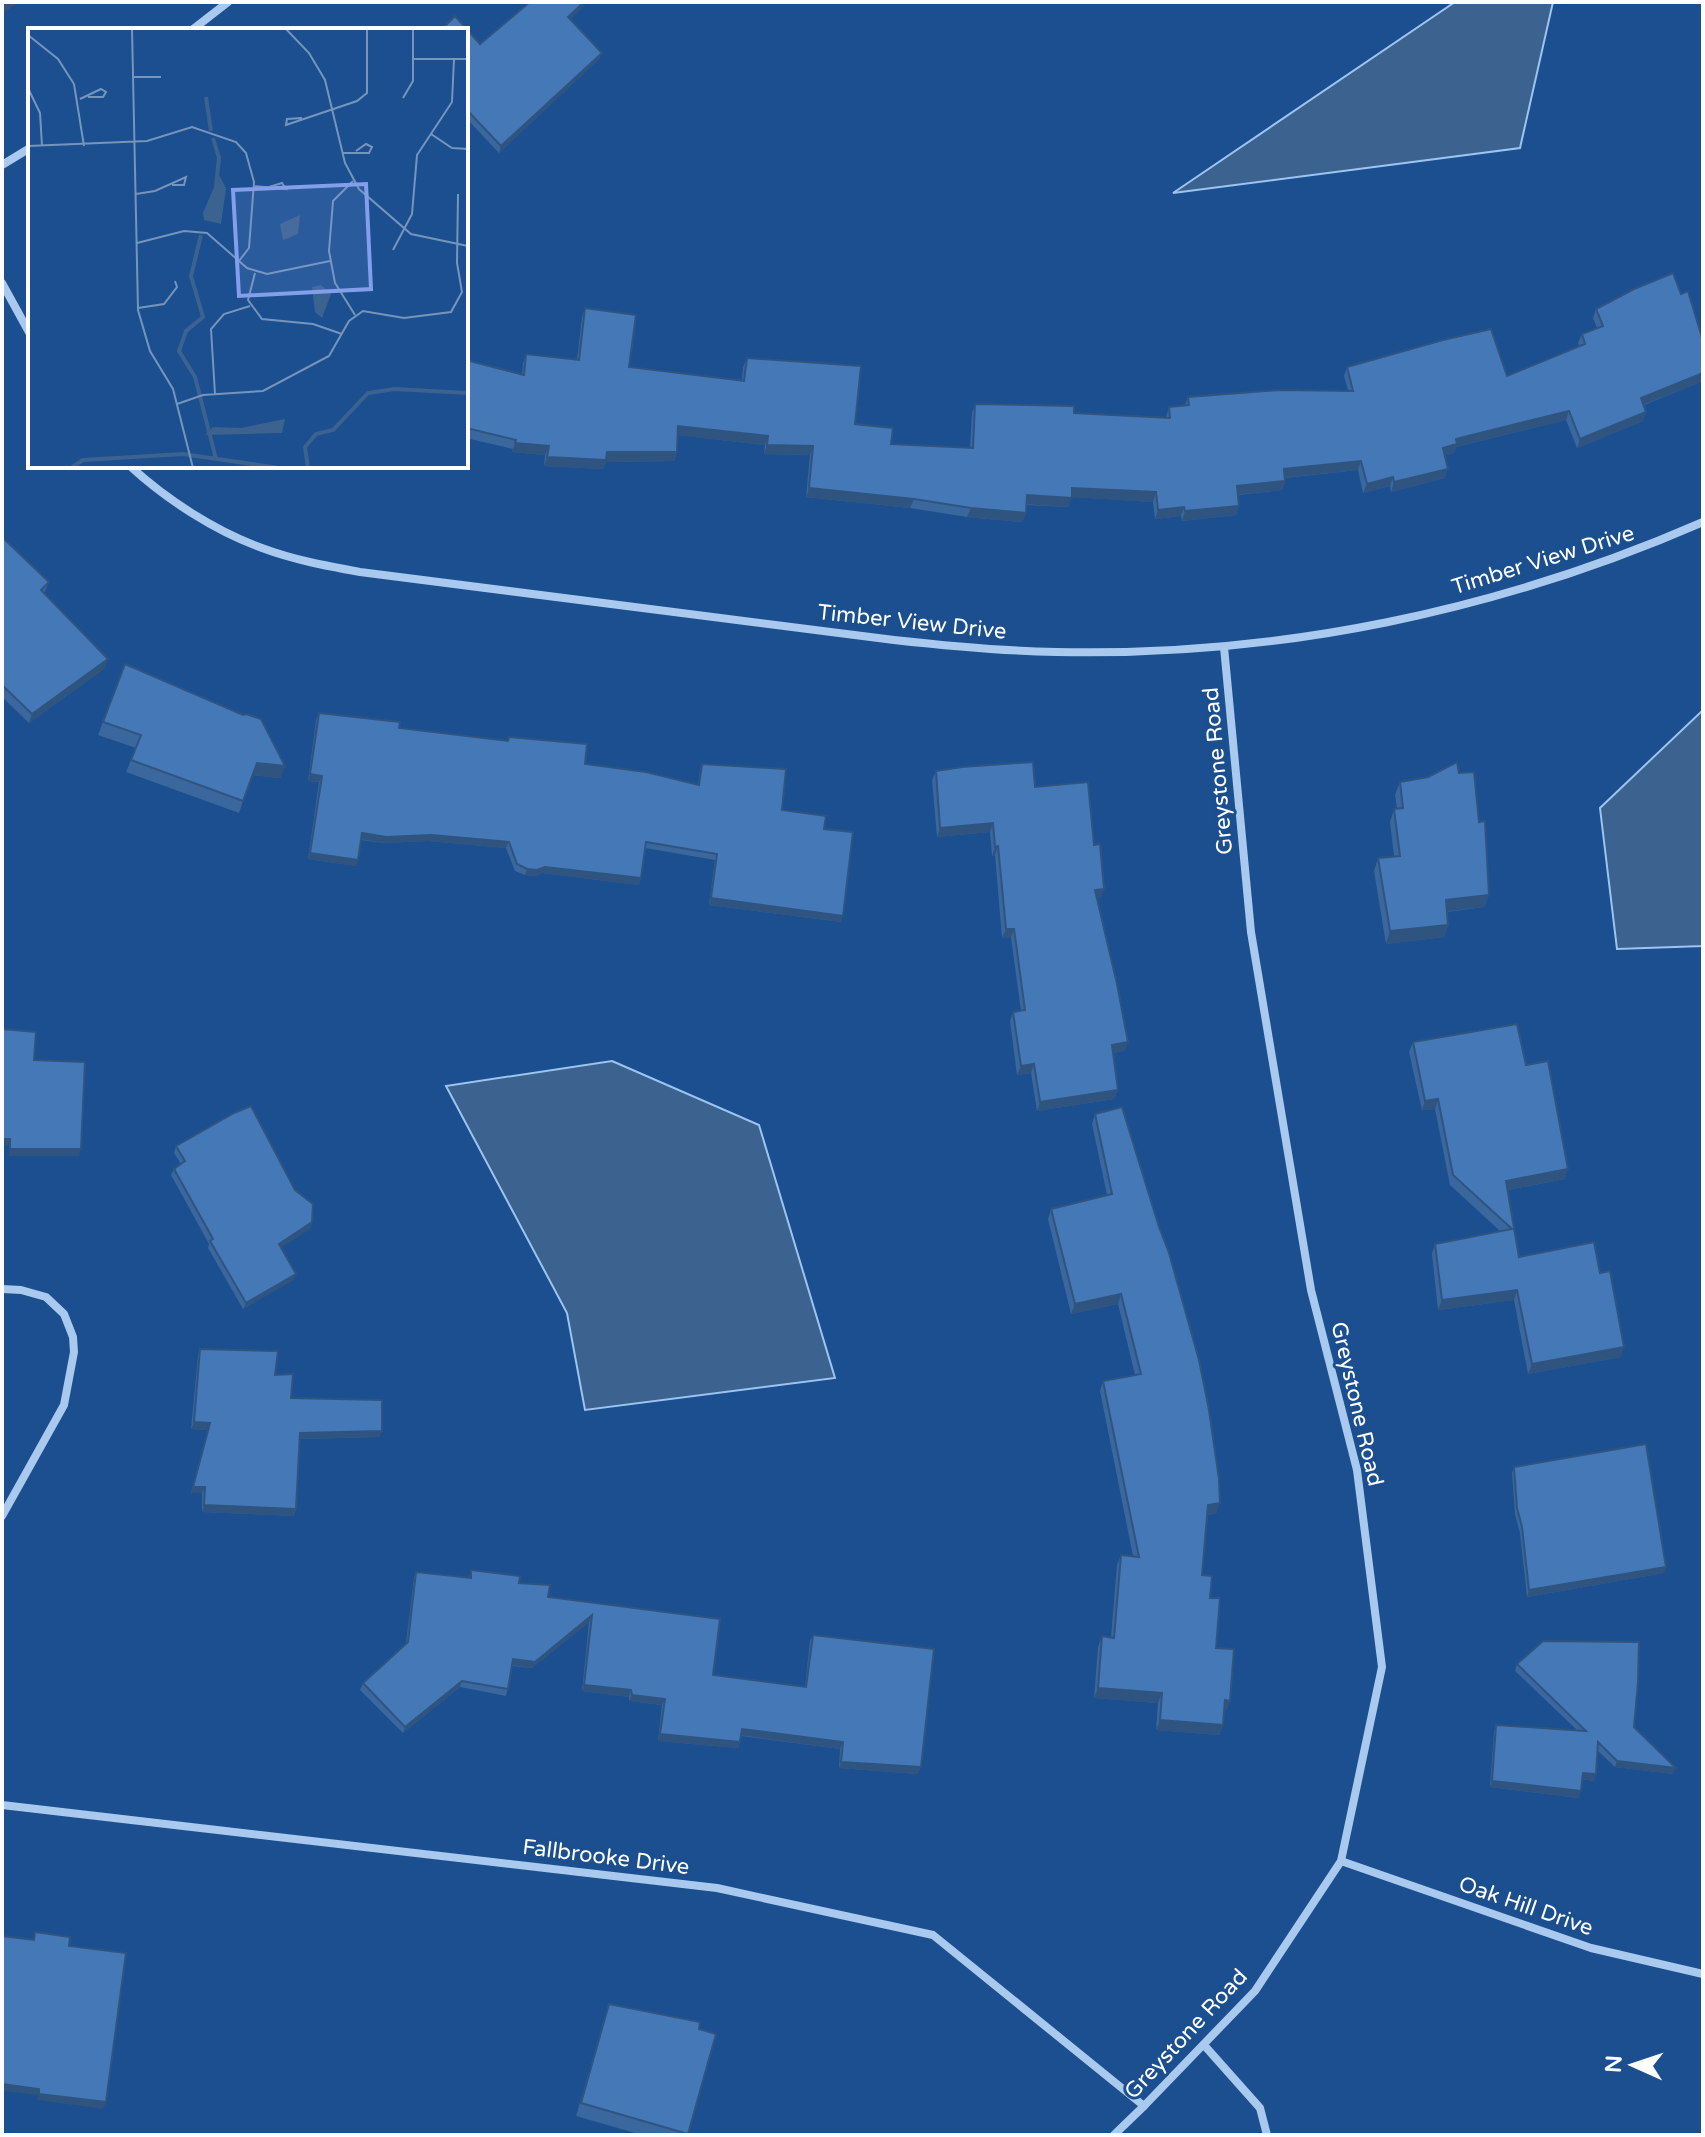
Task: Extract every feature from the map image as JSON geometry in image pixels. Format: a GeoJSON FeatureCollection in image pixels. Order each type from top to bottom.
{"type":"FeatureCollection","features":[{"type":"Feature","properties":{"kind":"street"},"geometry":{"type":"LineString","coordinates":[[195,28],[228,2]]}},
{"type":"Feature","properties":{"kind":"street"},"geometry":{"type":"LineString","coordinates":[[2,165],[28,149]]}},
{"type":"Feature","properties":{"kind":"street"},"geometry":{"type":"LineString","coordinates":[[2,283],[28,330]]}},
{"type":"Feature","properties":{"kind":"street","name":"Timber View Drive"},"geometry":{"type":"LineString","coordinates":[[132,468],[175,502],[216,527],[261,548],[310,563],[894,640],[1057,652],[1142,652],[1224,647],[1396,621],[1577,572],[1703,522]]}},
{"type":"Feature","properties":{"kind":"street","name":"Greystone Road"},"geometry":{"type":"LineString","coordinates":[[1114,2135],[1255,1991],[1341,1861],[1382,1667],[1357,1470],[1311,1290],[1251,932],[1224,647]]}},
{"type":"Feature","properties":{"kind":"street"},"geometry":{"type":"LineString","coordinates":[[2,1289],[21,1290],[46,1297],[64,1314],[73,1337],[74,1352],[64,1405],[2,1516]]}},
{"type":"Feature","properties":{"kind":"street","name":"Fallbrooke Drive"},"geometry":{"type":"LineString","coordinates":[[2,1805],[717,1888],[933,1935],[1144,2106]]}},
{"type":"Feature","properties":{"kind":"street","name":"Oak Hill Drive"},"geometry":{"type":"LineString","coordinates":[[1341,1861],[1591,1948],[1703,1974]]}},
{"type":"Feature","properties":{"kind":"street"},"geometry":{"type":"LineString","coordinates":[[1204,2045],[1260,2108],[1267,2135]]}},
{"type":"Feature","properties":{"kind":"water"},"geometry":{"type":"Polygon","coordinates":[[[1455,2],[1553,2],[1520,148],[1173,193],[1455,2]]]}},
{"type":"Feature","properties":{"kind":"water"},"geometry":{"type":"Polygon","coordinates":[[[1703,710],[1703,946],[1617,949],[1600,808],[1703,710]]]}},
{"type":"Feature","properties":{"kind":"water"},"geometry":{"type":"Polygon","coordinates":[[[612,1061],[759,1125],[835,1378],[585,1410],[567,1313],[446,1086],[612,1061]]]}},
{"type":"Feature","properties":{"kind":"building"},"geometry":{"type":"Polygon","coordinates":[[[530,2],[584,2],[568,17],[602,53],[501,146],[468,111],[468,31],[480,44],[530,2]]]}},
{"type":"Feature","properties":{"kind":"building"},"geometry":{"type":"Polygon","coordinates":[[[455,16],[466,28],[443,28],[455,16]]]}},
{"type":"Feature","properties":{"kind":"building"},"geometry":{"type":"Polygon","coordinates":[[[1673,273],[1681,294],[1688,291],[1703,341],[1703,373],[1641,398],[1646,412],[1580,439],[1569,411],[1456,439],[1457,444],[1443,448],[1448,469],[1394,482],[1393,477],[1367,484],[1361,461],[1284,469],[1285,481],[1237,486],[1239,506],[1158,510],[1156,492],[1072,488],[1072,498],[1027,495],[1026,513],[971,508],[809,488],[813,446],[767,445],[768,436],[678,426],[677,452],[607,452],[606,460],[547,457],[549,446],[515,443],[516,440],[468,428],[468,361],[524,375],[526,354],[579,360],[585,308],[636,315],[629,367],[744,381],[747,358],[861,366],[855,424],[893,428],[891,444],[973,448],[975,404],[1074,406],[1074,413],[1170,418],[1169,407],[1189,405],[1188,397],[1280,390],[1353,391],[1347,367],[1491,329],[1507,376],[1585,344],[1582,334],[1603,326],[1596,309],[1673,273]]]}},
{"type":"Feature","properties":{"kind":"building"},"geometry":{"type":"Polygon","coordinates":[[[2,537],[49,582],[41,590],[108,659],[32,714],[2,685],[2,537]]]}},
{"type":"Feature","properties":{"kind":"building"},"geometry":{"type":"Polygon","coordinates":[[[125,664],[243,715],[261,719],[285,766],[257,763],[243,801],[131,760],[141,735],[103,722],[125,664]]]}},
{"type":"Feature","properties":{"kind":"building"},"geometry":{"type":"Polygon","coordinates":[[[319,713],[400,722],[399,728],[508,741],[509,737],[587,744],[585,764],[646,772],[699,785],[702,764],[786,769],[782,810],[826,816],[824,829],[853,832],[843,916],[711,898],[717,854],[646,842],[641,878],[545,867],[527,869],[517,864],[509,842],[431,835],[386,837],[362,833],[358,860],[310,853],[322,776],[310,774],[319,713]]]}},
{"type":"Feature","properties":{"kind":"building"},"geometry":{"type":"Polygon","coordinates":[[[1033,762],[1035,787],[1088,782],[1094,845],[1100,844],[1104,889],[1095,890],[1128,1042],[1112,1045],[1118,1090],[1040,1102],[1034,1064],[1021,1066],[1013,1012],[1025,1010],[1014,929],[1006,929],[993,823],[940,828],[936,771],[1033,762]]]}},
{"type":"Feature","properties":{"kind":"building"},"geometry":{"type":"Polygon","coordinates":[[[1457,762],[1459,773],[1474,772],[1479,822],[1485,821],[1489,895],[1446,900],[1448,925],[1390,931],[1378,858],[1400,856],[1394,809],[1403,808],[1400,782],[1428,777],[1457,762]]]}},
{"type":"Feature","properties":{"kind":"building"},"geometry":{"type":"Polygon","coordinates":[[[1517,1024],[1526,1065],[1548,1061],[1568,1169],[1506,1181],[1519,1257],[1594,1242],[1600,1273],[1610,1271],[1624,1347],[1532,1364],[1517,1290],[1442,1300],[1435,1244],[1512,1229],[1453,1175],[1438,1099],[1425,1101],[1413,1042],[1517,1024]]]}},
{"type":"Feature","properties":{"kind":"building"},"geometry":{"type":"Polygon","coordinates":[[[2,1029],[36,1032],[34,1060],[85,1062],[81,1149],[10,1149],[10,1139],[2,1139],[2,1029]]]}},
{"type":"Feature","properties":{"kind":"building"},"geometry":{"type":"Polygon","coordinates":[[[251,1106],[295,1190],[313,1204],[312,1222],[279,1244],[296,1274],[246,1303],[174,1169],[185,1161],[176,1146],[251,1106]]]}},
{"type":"Feature","properties":{"kind":"building"},"geometry":{"type":"Polygon","coordinates":[[[1122,1107],[1169,1253],[1199,1360],[1209,1410],[1220,1503],[1208,1505],[1202,1575],[1212,1576],[1210,1598],[1220,1598],[1216,1648],[1234,1649],[1230,1701],[1225,1700],[1223,1725],[1160,1720],[1162,1693],[1098,1688],[1102,1636],[1114,1638],[1121,1555],[1139,1557],[1103,1381],[1141,1374],[1121,1294],[1075,1304],[1051,1209],[1112,1194],[1095,1114],[1122,1107]]]}},
{"type":"Feature","properties":{"kind":"building"},"geometry":{"type":"Polygon","coordinates":[[[200,1349],[278,1351],[275,1375],[293,1374],[291,1398],[382,1400],[382,1431],[300,1433],[296,1509],[204,1505],[205,1487],[193,1487],[210,1423],[194,1422],[200,1349]]]}},
{"type":"Feature","properties":{"kind":"building"},"geometry":{"type":"Polygon","coordinates":[[[1646,1444],[1666,1567],[1529,1590],[1514,1467],[1646,1444]]]}},
{"type":"Feature","properties":{"kind":"building"},"geometry":{"type":"Polygon","coordinates":[[[471,1570],[520,1576],[519,1583],[550,1585],[548,1597],[720,1619],[713,1675],[806,1687],[813,1635],[934,1649],[921,1767],[841,1762],[843,1742],[742,1729],[740,1742],[660,1734],[665,1699],[632,1695],[631,1690],[584,1685],[592,1615],[535,1662],[513,1659],[508,1689],[462,1681],[405,1727],[363,1683],[408,1642],[416,1572],[471,1578],[471,1570]]]}},
{"type":"Feature","properties":{"kind":"building"},"geometry":{"type":"Polygon","coordinates":[[[1543,1641],[1639,1642],[1634,1727],[1676,1768],[1617,1761],[1598,1742],[1596,1774],[1583,1773],[1581,1791],[1492,1781],[1496,1725],[1586,1731],[1517,1664],[1543,1641]]]}},
{"type":"Feature","properties":{"kind":"building"},"geometry":{"type":"Polygon","coordinates":[[[35,1932],[70,1937],[69,1946],[126,1953],[106,2102],[39,2094],[39,2089],[2,2084],[2,1936],[34,1940],[35,1932]]]}},
{"type":"Feature","properties":{"kind":"building"},"geometry":{"type":"Polygon","coordinates":[[[609,2004],[700,2022],[699,2029],[716,2034],[688,2134],[581,2103],[609,2004]]]}}]}
